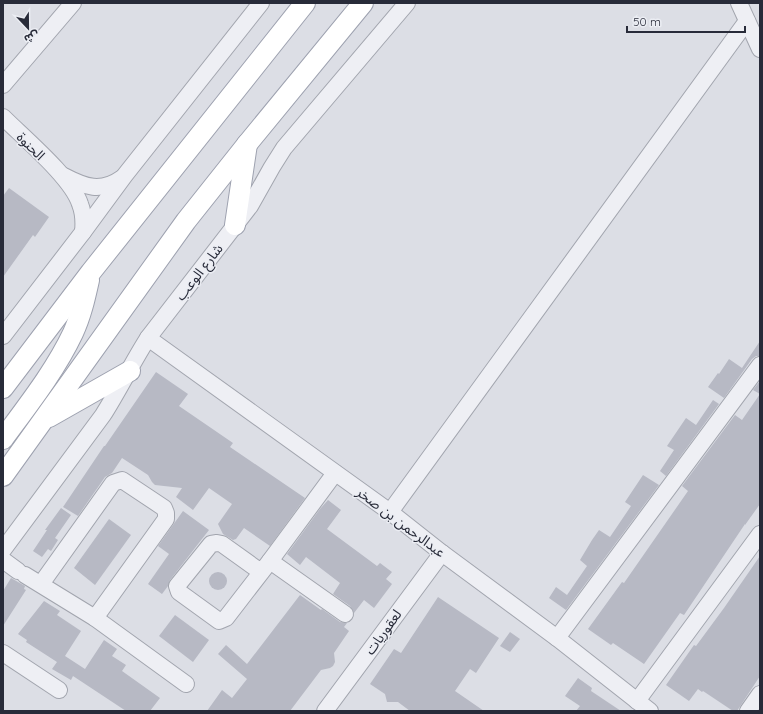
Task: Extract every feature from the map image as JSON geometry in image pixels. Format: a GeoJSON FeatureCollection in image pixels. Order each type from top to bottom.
{"type":"FeatureCollection","features":[{"type":"Feature","properties":{"kind":"main road"},"geometry":{"type":"LineString","coordinates":[[3,388],[91,272],[305,3]]}},
{"type":"Feature","properties":{"kind":"main road"},"geometry":{"type":"LineString","coordinates":[[3,476],[186,220],[363,3]]}},
{"type":"Feature","properties":{"kind":"main road"},"geometry":{"type":"LineString","coordinates":[[235,225],[248,143]]}},
{"type":"Feature","properties":{"kind":"main road"},"geometry":{"type":"LineString","coordinates":[[3,439],[59,360],[76,325],[84,303],[91,272]]}},
{"type":"Feature","properties":{"kind":"main road"},"geometry":{"type":"LineString","coordinates":[[44,420],[130,371]]}},
{"type":"Feature","properties":{"kind":"street"},"geometry":{"type":"LineString","coordinates":[[3,85],[74,3]]}},
{"type":"Feature","properties":{"kind":"street"},"geometry":{"type":"LineString","coordinates":[[3,336],[125,175],[261,3]]}},
{"type":"Feature","properties":{"kind":"street","name":"شارع الوعب"},"geometry":{"type":"LineString","coordinates":[[3,550],[103,415],[148,338],[250,206],[284,148],[407,3]]}},
{"type":"Feature","properties":{"kind":"street"},"geometry":{"type":"LineString","coordinates":[[739,3],[760,49]]}},
{"type":"Feature","properties":{"kind":"street"},"geometry":{"type":"LineString","coordinates":[[390,512],[748,21]]}},
{"type":"Feature","properties":{"kind":"street","name":"الحنوة"},"geometry":{"type":"LineString","coordinates":[[3,118],[60,174],[73,190],[80,203],[84,217],[83,232]]}},
{"type":"Feature","properties":{"kind":"street","name":"الحنوة"},"geometry":{"type":"LineString","coordinates":[[60,174],[82,185],[94,188],[116,182],[125,175]]}},
{"type":"Feature","properties":{"kind":"street","name":"عبدالرحمن بن صخر"},"geometry":{"type":"LineString","coordinates":[[148,338],[390,512],[442,553],[557,638],[650,711]]}},
{"type":"Feature","properties":{"kind":"street"},"geometry":{"type":"LineString","coordinates":[[557,638],[760,365]]}},
{"type":"Feature","properties":{"kind":"street"},"geometry":{"type":"LineString","coordinates":[[335,473],[266,566],[226,618],[219,621],[179,592],[177,586],[211,544],[217,543],[222,544],[266,566],[345,614]]}},
{"type":"Feature","properties":{"kind":"street"},"geometry":{"type":"LineString","coordinates":[[41,584],[113,483],[122,480],[164,508],[166,519],[95,618]]}},
{"type":"Feature","properties":{"kind":"street"},"geometry":{"type":"LineString","coordinates":[[637,701],[760,534]]}},
{"type":"Feature","properties":{"kind":"street","name":"لعقوريات"},"geometry":{"type":"LineString","coordinates":[[333,708],[442,553]]}},
{"type":"Feature","properties":{"kind":"street"},"geometry":{"type":"LineString","coordinates":[[3,560],[95,618],[186,684]]}},
{"type":"Feature","properties":{"kind":"street"},"geometry":{"type":"LineString","coordinates":[[3,653],[59,690]]}},
{"type":"Feature","properties":{"kind":"street"},"geometry":{"type":"LineString","coordinates":[[748,711],[760,694]]}},
{"type":"Feature","properties":{"kind":"building"},"geometry":{"type":"Polygon","coordinates":[[[9,188],[49,217],[35,237],[33,235],[3,277],[3,196],[9,188]]]}},
{"type":"Feature","properties":{"kind":"building"},"geometry":{"type":"Polygon","coordinates":[[[760,341],[760,356],[756,356],[752,359],[724,398],[708,387],[729,359],[742,368],[760,341]]]}},
{"type":"Feature","properties":{"kind":"building"},"geometry":{"type":"Polygon","coordinates":[[[156,372],[188,394],[179,406],[233,443],[230,447],[305,498],[270,546],[244,528],[236,539],[233,540],[223,534],[218,524],[232,504],[209,488],[193,510],[176,497],[182,488],[155,485],[148,475],[122,458],[112,473],[105,477],[78,516],[63,507],[156,372]]]}},
{"type":"Feature","properties":{"kind":"building"},"geometry":{"type":"Polygon","coordinates":[[[760,381],[760,394],[753,390],[760,381]]]}},
{"type":"Feature","properties":{"kind":"building"},"geometry":{"type":"Polygon","coordinates":[[[760,394],[760,504],[684,615],[680,613],[644,664],[613,643],[611,645],[588,629],[622,582],[624,583],[688,491],[682,486],[735,415],[742,420],[760,394]]]}},
{"type":"Feature","properties":{"kind":"building"},"geometry":{"type":"Polygon","coordinates":[[[713,400],[719,404],[666,476],[660,471],[674,450],[667,446],[686,418],[696,425],[713,400]]]}},
{"type":"Feature","properties":{"kind":"building"},"geometry":{"type":"Polygon","coordinates":[[[643,475],[659,485],[566,610],[549,598],[556,587],[567,595],[587,566],[580,560],[592,540],[599,530],[610,537],[631,506],[625,502],[643,475]]]}},
{"type":"Feature","properties":{"kind":"building"},"geometry":{"type":"Polygon","coordinates":[[[328,500],[341,510],[327,529],[377,566],[380,563],[392,572],[386,579],[392,584],[374,608],[364,600],[354,613],[350,606],[333,594],[340,583],[306,557],[300,565],[287,554],[328,500]]]}},
{"type":"Feature","properties":{"kind":"building"},"geometry":{"type":"Polygon","coordinates":[[[61,508],[71,515],[55,538],[58,540],[51,551],[48,549],[42,557],[33,551],[47,530],[45,530],[61,508]]]}},
{"type":"Feature","properties":{"kind":"building"},"geometry":{"type":"Polygon","coordinates":[[[183,511],[209,530],[170,580],[168,586],[162,594],[148,584],[169,554],[158,546],[183,511]]]}},
{"type":"Feature","properties":{"kind":"building"},"geometry":{"type":"Polygon","coordinates":[[[109,519],[131,535],[95,585],[74,568],[109,519]]]}},
{"type":"Feature","properties":{"kind":"building"},"geometry":{"type":"Polygon","coordinates":[[[760,556],[760,676],[737,711],[733,711],[698,689],[689,701],[666,685],[694,645],[696,646],[724,608],[760,556]]]}},
{"type":"Feature","properties":{"kind":"building"},"geometry":{"type":"Polygon","coordinates":[[[218,572],[224,575],[227,581],[224,587],[218,590],[212,587],[209,581],[212,575],[218,572]]]}},
{"type":"Feature","properties":{"kind":"building"},"geometry":{"type":"Polygon","coordinates":[[[11,578],[25,586],[24,589],[26,590],[3,626],[3,591],[11,578]]]}},
{"type":"Feature","properties":{"kind":"building"},"geometry":{"type":"Polygon","coordinates":[[[300,595],[340,622],[347,623],[344,627],[349,631],[334,653],[335,662],[333,666],[321,670],[290,711],[207,711],[222,690],[232,698],[247,679],[218,654],[226,645],[247,664],[300,595]]]}},
{"type":"Feature","properties":{"kind":"building"},"geometry":{"type":"Polygon","coordinates":[[[438,597],[499,638],[476,673],[470,669],[455,691],[484,711],[410,711],[398,702],[387,702],[385,694],[370,684],[394,649],[401,653],[438,597]]]}},
{"type":"Feature","properties":{"kind":"building"},"geometry":{"type":"Polygon","coordinates":[[[44,601],[60,611],[57,615],[81,631],[65,656],[85,669],[104,640],[117,649],[112,656],[126,665],[122,671],[160,698],[150,711],[126,711],[73,676],[71,680],[52,669],[57,662],[26,642],[27,640],[18,634],[44,601]]]}},
{"type":"Feature","properties":{"kind":"building"},"geometry":{"type":"Polygon","coordinates":[[[175,615],[209,640],[193,662],[159,636],[175,615]]]}},
{"type":"Feature","properties":{"kind":"building"},"geometry":{"type":"Polygon","coordinates":[[[510,632],[520,639],[510,652],[500,646],[510,632]]]}},
{"type":"Feature","properties":{"kind":"building"},"geometry":{"type":"Polygon","coordinates":[[[578,678],[592,688],[591,691],[621,711],[576,711],[580,706],[565,696],[578,678]]]}}]}
